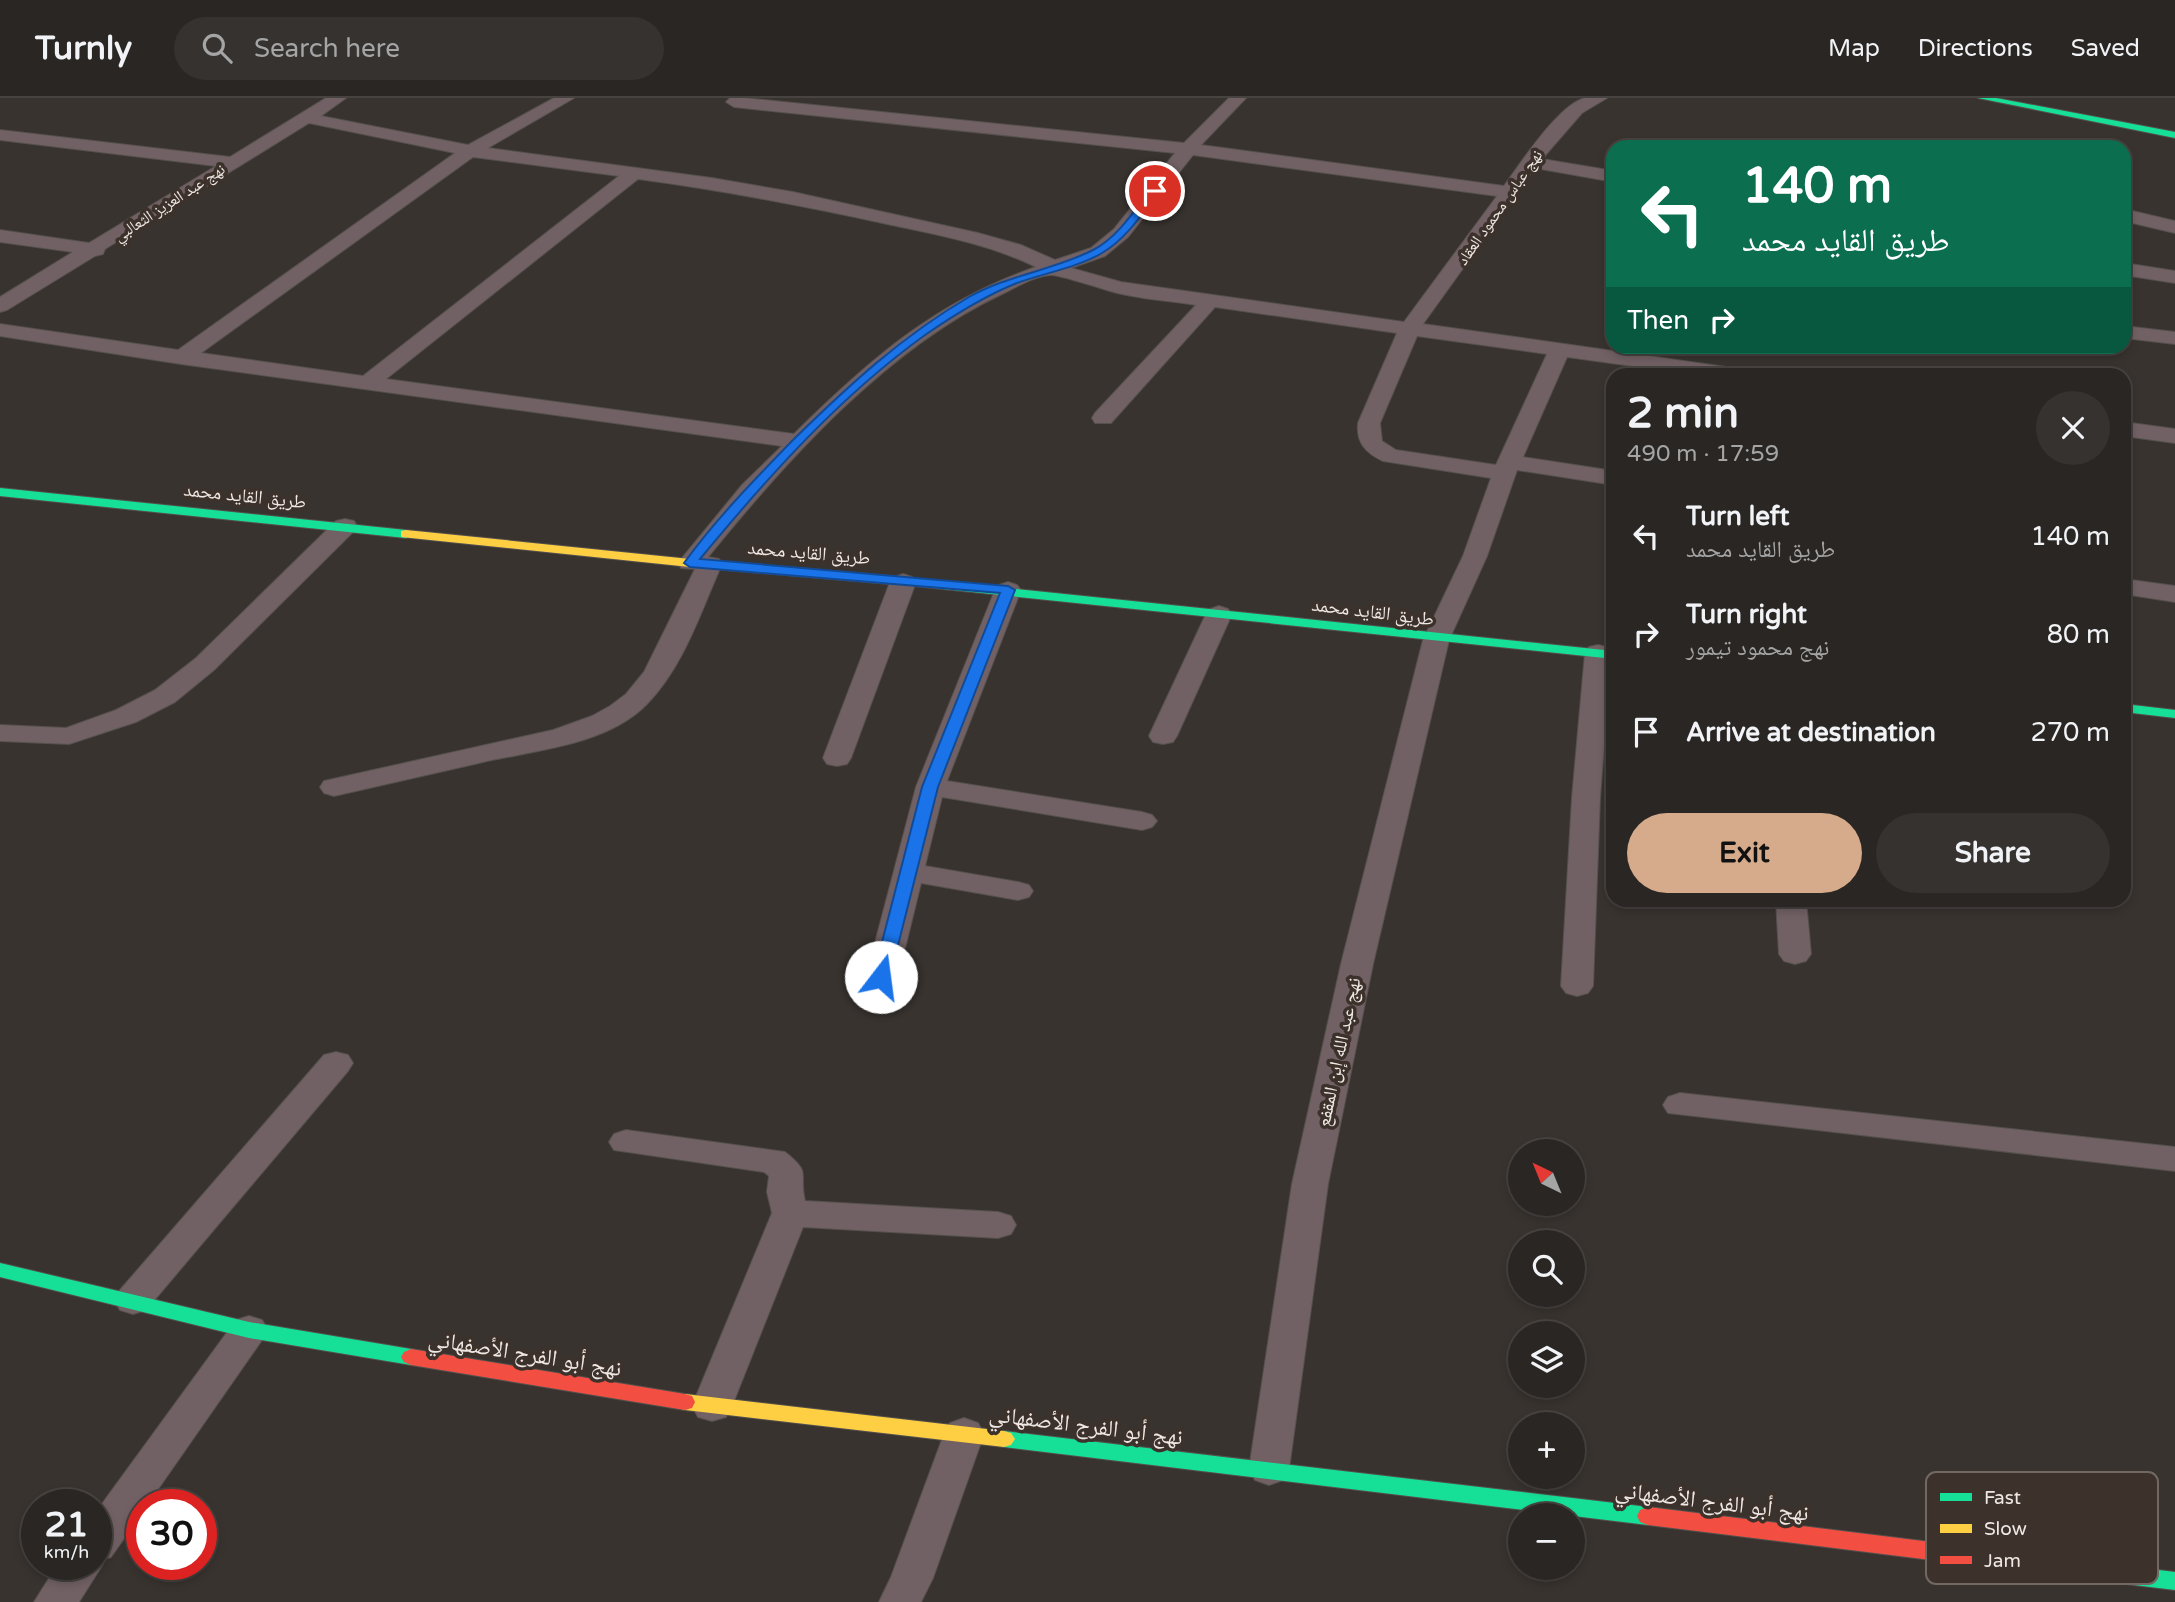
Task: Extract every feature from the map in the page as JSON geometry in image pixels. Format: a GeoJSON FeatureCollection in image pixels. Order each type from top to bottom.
{"type":"FeatureCollection","features":[{"type":"Feature","properties":{"kind":"main road"},"geometry":{"type":"LineString","coordinates":[[1982,98],[2175,135]]}},
{"type":"Feature","properties":{"kind":"main road","name":"طريق القايد محمد"},"geometry":{"type":"LineString","coordinates":[[0,492],[700,563],[1008,590],[1436,640],[1606,654]]}},
{"type":"Feature","properties":{"kind":"main road"},"geometry":{"type":"LineString","coordinates":[[2131,709],[2175,714]]}},
{"type":"Feature","properties":{"kind":"main road","name":"نهج أبو الفرج الأصفهاني"},"geometry":{"type":"LineString","coordinates":[[0,1270],[249,1330],[712,1406],[1269,1469],[1926,1550]]}},
{"type":"Feature","properties":{"kind":"street","name":"نهج عبد العزيز الثعالبي"},"geometry":{"type":"LineString","coordinates":[[0,306],[96,250],[231,162],[338,98]]}},
{"type":"Feature","properties":{"kind":"street"},"geometry":{"type":"LineString","coordinates":[[181,358],[470,151],[566,98]]}},
{"type":"Feature","properties":{"kind":"street"},"geometry":{"type":"LineString","coordinates":[[334,787],[561,735],[608,720],[638,698],[666,656],[700,563],[750,490],[798,440],[863,378],[921,333],[975,299],[1054,267],[1093,255],[1121,233],[1188,149],[1238,98]]}},
{"type":"Feature","properties":{"kind":"street","name":"نهج عباس محمود العقاد"},"geometry":{"type":"LineString","coordinates":[[1507,468],[1391,456],[1378,451],[1370,444],[1367,435],[1369,423],[1409,328],[1543,145],[1576,109],[1599,98]]}},
{"type":"Feature","properties":{"kind":"street"},"geometry":{"type":"LineString","coordinates":[[734,102],[844,106],[1511,192]]}},
{"type":"Feature","properties":{"kind":"street"},"geometry":{"type":"LineString","coordinates":[[307,118],[470,151],[752,190],[896,220],[1014,249],[1088,281],[1210,301],[1560,350],[1723,367]]}},
{"type":"Feature","properties":{"kind":"street"},"geometry":{"type":"LineString","coordinates":[[0,135],[231,162]]}},
{"type":"Feature","properties":{"kind":"street"},"geometry":{"type":"LineString","coordinates":[[1531,162],[1606,176]]}},
{"type":"Feature","properties":{"kind":"street"},"geometry":{"type":"LineString","coordinates":[[370,381],[635,172]]}},
{"type":"Feature","properties":{"kind":"street"},"geometry":{"type":"LineString","coordinates":[[2131,217],[2175,227]]}},
{"type":"Feature","properties":{"kind":"street"},"geometry":{"type":"LineString","coordinates":[[0,236],[96,250]]}},
{"type":"Feature","properties":{"kind":"street"},"geometry":{"type":"LineString","coordinates":[[2131,270],[2175,277]]}},
{"type":"Feature","properties":{"kind":"street"},"geometry":{"type":"LineString","coordinates":[[1103,418],[1210,301]]}},
{"type":"Feature","properties":{"kind":"street"},"geometry":{"type":"LineString","coordinates":[[0,330],[181,358],[798,440]]}},
{"type":"Feature","properties":{"kind":"street"},"geometry":{"type":"LineString","coordinates":[[2131,333],[2175,338]]}},
{"type":"Feature","properties":{"kind":"street","name":"نهج عبد الله إبن المقفع"},"geometry":{"type":"LineString","coordinates":[[1269,1469],[1310,1184],[1357,964],[1436,640],[1475,556],[1507,468],[1560,350]]}},
{"type":"Feature","properties":{"kind":"street"},"geometry":{"type":"LineString","coordinates":[[2131,430],[2175,436]]}},
{"type":"Feature","properties":{"kind":"street"},"geometry":{"type":"LineString","coordinates":[[1507,468],[1606,477]]}},
{"type":"Feature","properties":{"kind":"street"},"geometry":{"type":"LineString","coordinates":[[0,733],[69,736],[126,716],[165,696],[193,675],[345,526]]}},
{"type":"Feature","properties":{"kind":"street"},"geometry":{"type":"LineString","coordinates":[[837,758],[903,582]]}},
{"type":"Feature","properties":{"kind":"street"},"geometry":{"type":"LineString","coordinates":[[2131,587],[2175,594]]}},
{"type":"Feature","properties":{"kind":"street"},"geometry":{"type":"LineString","coordinates":[[881,977],[930,787],[1008,590]]}},
{"type":"Feature","properties":{"kind":"street"},"geometry":{"type":"LineString","coordinates":[[1163,736],[1219,614]]}},
{"type":"Feature","properties":{"kind":"street"},"geometry":{"type":"LineString","coordinates":[[1577,986],[1586,798],[1606,654]]}},
{"type":"Feature","properties":{"kind":"street"},"geometry":{"type":"LineString","coordinates":[[930,787],[1142,821]]}},
{"type":"Feature","properties":{"kind":"street"},"geometry":{"type":"LineString","coordinates":[[910,872],[1018,891]]}},
{"type":"Feature","properties":{"kind":"street"},"geometry":{"type":"LineString","coordinates":[[1792,907],[1795,954]]}},
{"type":"Feature","properties":{"kind":"street"},"geometry":{"type":"LineString","coordinates":[[133,1300],[336,1063]]}},
{"type":"Feature","properties":{"kind":"street"},"geometry":{"type":"LineString","coordinates":[[1681,1105],[2175,1159]]}},
{"type":"Feature","properties":{"kind":"street"},"geometry":{"type":"LineString","coordinates":[[626,1142],[773,1161],[787,1172],[785,1192],[790,1213],[712,1406]]}},
{"type":"Feature","properties":{"kind":"street"},"geometry":{"type":"LineString","coordinates":[[790,1213],[998,1225]]}},
{"type":"Feature","properties":{"kind":"street"},"geometry":{"type":"LineString","coordinates":[[112,1523],[249,1330]]}},
{"type":"Feature","properties":{"kind":"street"},"geometry":{"type":"LineString","coordinates":[[900,1602],[912,1578],[964,1434]]}},
{"type":"Feature","properties":{"kind":"street"},"geometry":{"type":"LineString","coordinates":[[55,1602],[71,1580]]}},
{"type":"Feature","properties":{"kind":"traffic: fast"},"geometry":{"type":"LineString","coordinates":[[1982,98],[2175,135]]}},
{"type":"Feature","properties":{"kind":"traffic: fast"},"geometry":{"type":"LineString","coordinates":[[0,492],[406,534]]}},
{"type":"Feature","properties":{"kind":"traffic: fast"},"geometry":{"type":"LineString","coordinates":[[890,580],[1606,654]]}},
{"type":"Feature","properties":{"kind":"traffic: fast"},"geometry":{"type":"LineString","coordinates":[[2131,709],[2175,714]]}},
{"type":"Feature","properties":{"kind":"traffic: fast"},"geometry":{"type":"LineString","coordinates":[[0,1270],[249,1330],[411,1357]]}},
{"type":"Feature","properties":{"kind":"traffic: fast"},"geometry":{"type":"LineString","coordinates":[[1004,1439],[1648,1516]]}},
{"type":"Feature","properties":{"kind":"traffic: fast"},"geometry":{"type":"LineString","coordinates":[[2158,1579],[2175,1581]]}},
{"type":"Feature","properties":{"kind":"traffic: slow"},"geometry":{"type":"LineString","coordinates":[[406,534],[890,580]]}},
{"type":"Feature","properties":{"kind":"traffic: slow"},"geometry":{"type":"LineString","coordinates":[[685,1402],[1004,1439]]}},
{"type":"Feature","properties":{"kind":"traffic: jam"},"geometry":{"type":"LineString","coordinates":[[411,1357],[685,1402]]}},
{"type":"Feature","properties":{"kind":"traffic: jam"},"geometry":{"type":"LineString","coordinates":[[1648,1516],[1926,1550]]}},
{"type":"Feature","properties":{"kind":"route"},"geometry":{"type":"LineString","coordinates":[[881,977],[930,787],[1008,590],[690,563],[750,490],[863,378],[921,333],[975,299],[1011,282],[1098,252],[1121,233],[1155,191]]}}]}
